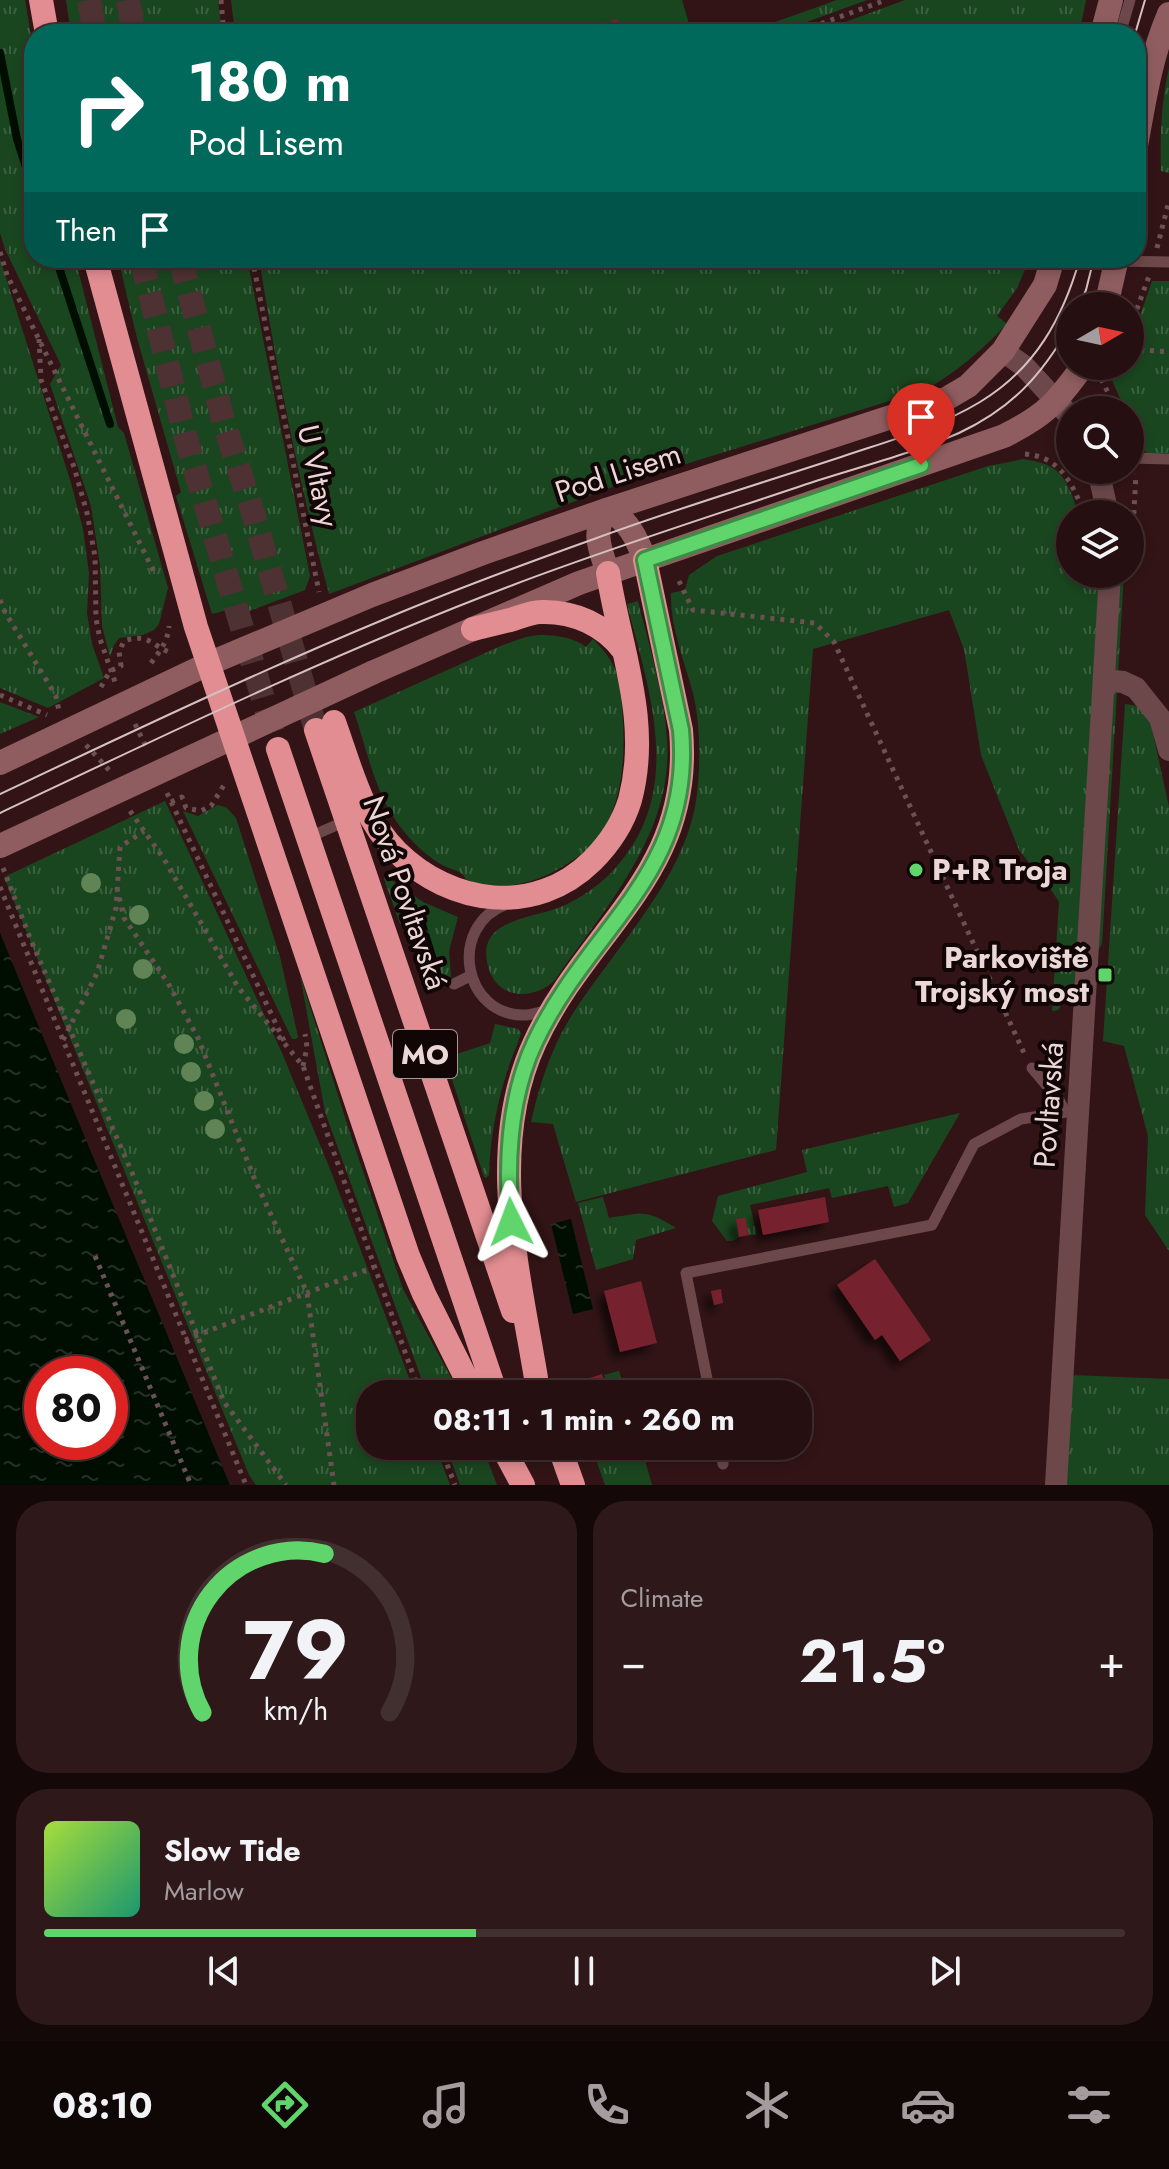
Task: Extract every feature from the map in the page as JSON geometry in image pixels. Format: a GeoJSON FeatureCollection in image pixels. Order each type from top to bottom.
{"type":"FeatureCollection","features":[{"type":"Feature","properties":{"kind":"highway"},"geometry":{"type":"LineString","coordinates":[[41,0],[45,24]]}},
{"type":"Feature","properties":{"kind":"highway"},"geometry":{"type":"LineString","coordinates":[[98,268],[208,664],[408,1256],[467,1380]]}},
{"type":"Feature","properties":{"kind":"highway"},"geometry":{"type":"LineString","coordinates":[[538,1380],[513,1241],[509,1171],[515,1106],[534,1043],[553,1009],[655,863],[676,811],[682,783],[681,730],[645,560]]}},
{"type":"Feature","properties":{"kind":"highway"},"geometry":{"type":"LineString","coordinates":[[530,896],[555,888],[582,871],[603,850],[618,828],[629,802],[639,741],[636,705],[608,573]]}},
{"type":"Feature","properties":{"kind":"highway"},"geometry":{"type":"LineString","coordinates":[[473,629],[541,612],[569,615],[604,629],[625,653]]}},
{"type":"Feature","properties":{"kind":"highway","name":"Nová Povltavská"},"geometry":{"type":"LineString","coordinates":[[530,896],[481,897],[457,891],[438,883],[396,852],[377,829],[325,726],[347,821],[537,1380]]}},
{"type":"Feature","properties":{"kind":"highway","name":"MO"},"geometry":{"type":"LineString","coordinates":[[278,749],[491,1380]]}},
{"type":"Feature","properties":{"kind":"highway"},"geometry":{"type":"LineString","coordinates":[[510,1460],[525,1485]]}},
{"type":"Feature","properties":{"kind":"highway"},"geometry":{"type":"LineString","coordinates":[[517,1460],[525,1485]]}},
{"type":"Feature","properties":{"kind":"highway"},"geometry":{"type":"LineString","coordinates":[[564,1460],[573,1485]]}},
{"type":"Feature","properties":{"kind":"main road"},"geometry":{"type":"LineString","coordinates":[[1105,24],[1111,0]]}},
{"type":"Feature","properties":{"kind":"main road"},"geometry":{"type":"LineString","coordinates":[[1146,90],[1169,14]]}},
{"type":"Feature","properties":{"kind":"main road","name":"Pod Lisem"},"geometry":{"type":"LineString","coordinates":[[0,763],[208,664],[372,595],[606,510],[946,399],[968,386],[1003,351],[1045,285],[1050,268]]}},
{"type":"Feature","properties":{"kind":"main road"},"geometry":{"type":"LineString","coordinates":[[1109,292],[1115,268]]}},
{"type":"Feature","properties":{"kind":"main road"},"geometry":{"type":"LineString","coordinates":[[0,846],[233,736],[579,583],[1004,436],[1056,412]]}},
{"type":"Feature","properties":{"kind":"main road"},"geometry":{"type":"LineString","coordinates":[[608,573],[598,537],[598,528],[606,510],[629,527],[638,540],[645,560]]}},
{"type":"Feature","properties":{"kind":"street"},"geometry":{"type":"LineString","coordinates":[[1003,351],[1024,366],[1056,400]]}},
{"type":"Feature","properties":{"kind":"street","name":"Povltavská"},"geometry":{"type":"LineString","coordinates":[[1056,1485],[1072,1111],[1109,588]]}},
{"type":"Feature","properties":{"kind":"street"},"geometry":{"type":"LineString","coordinates":[[1105,680],[1123,682],[1136,688],[1160,718],[1167,738]]}},
{"type":"Feature","properties":{"kind":"lane"},"geometry":{"type":"LineString","coordinates":[[1123,24],[1130,0]]}},
{"type":"Feature","properties":{"kind":"lane"},"geometry":{"type":"LineString","coordinates":[[1146,261],[1169,262]]}},
{"type":"Feature","properties":{"kind":"lane"},"geometry":{"type":"LineString","coordinates":[[1144,458],[1169,459]]}},
{"type":"Feature","properties":{"kind":"lane"},"geometry":{"type":"LineString","coordinates":[[307,838],[347,821]]}},
{"type":"Feature","properties":{"kind":"lane"},"geometry":{"type":"LineString","coordinates":[[530,896],[500,906],[483,920],[472,936],[470,976],[481,996],[511,1013],[527,1015],[553,1009]]}},
{"type":"Feature","properties":{"kind":"lane"},"geometry":{"type":"LineString","coordinates":[[454,984],[470,976]]}},
{"type":"Feature","properties":{"kind":"lane"},"geometry":{"type":"LineString","coordinates":[[1032,1068],[1072,1111]]}},
{"type":"Feature","properties":{"kind":"lane"},"geometry":{"type":"LineString","coordinates":[[707,1380],[686,1273],[932,1225],[974,1144],[1021,1119],[1072,1111]]}},
{"type":"Feature","properties":{"kind":"lane"},"geometry":{"type":"LineString","coordinates":[[722,1460],[723,1464]]}},
{"type":"Feature","properties":{"kind":"path"},"geometry":{"type":"LineString","coordinates":[[221,0],[223,24]]}},
{"type":"Feature","properties":{"kind":"path"},"geometry":{"type":"LineString","coordinates":[[820,24],[886,0]]}},
{"type":"Feature","properties":{"kind":"path"},"geometry":{"type":"LineString","coordinates":[[0,252],[7,275],[154,573]]}},
{"type":"Feature","properties":{"kind":"path","name":"U Vltavy"},"geometry":{"type":"LineString","coordinates":[[254,268],[320,592],[306,598]]}},
{"type":"Feature","properties":{"kind":"path"},"geometry":{"type":"LineString","coordinates":[[1144,350],[1169,352]]}},
{"type":"Feature","properties":{"kind":"path"},"geometry":{"type":"LineString","coordinates":[[1043,455],[1070,480],[1078,500]]}},
{"type":"Feature","properties":{"kind":"path"},"geometry":{"type":"LineString","coordinates":[[679,581],[693,610],[815,623],[834,642],[1032,1068]]}},
{"type":"Feature","properties":{"kind":"path"},"geometry":{"type":"LineString","coordinates":[[0,600],[56,696],[62,722]]}},
{"type":"Feature","properties":{"kind":"path"},"geometry":{"type":"LineString","coordinates":[[110,671],[121,666],[119,652],[124,641],[137,637],[152,640],[162,650],[168,636],[170,618]]}},
{"type":"Feature","properties":{"kind":"path"},"geometry":{"type":"LineString","coordinates":[[0,695],[49,716]]}},
{"type":"Feature","properties":{"kind":"path"},"geometry":{"type":"LineString","coordinates":[[85,744],[110,772]]}},
{"type":"Feature","properties":{"kind":"path"},"geometry":{"type":"LineString","coordinates":[[171,802],[182,797],[186,808],[201,811],[211,806],[225,783]]}},
{"type":"Feature","properties":{"kind":"path"},"geometry":{"type":"LineString","coordinates":[[127,806],[164,859],[238,987],[303,1066],[415,1380]]}},
{"type":"Feature","properties":{"kind":"path"},"geometry":{"type":"LineString","coordinates":[[63,1041],[97,973],[116,908],[120,847],[144,831]]}},
{"type":"Feature","properties":{"kind":"path"},"geometry":{"type":"LineString","coordinates":[[0,860],[30,938],[133,1175],[224,1402],[286,1485]]}},
{"type":"Feature","properties":{"kind":"path"},"geometry":{"type":"LineString","coordinates":[[0,887],[246,1485]]}},
{"type":"Feature","properties":{"kind":"path"},"geometry":{"type":"LineString","coordinates":[[117,888],[124,918],[168,983],[198,1038],[255,1180],[307,1293],[334,1485]]}},
{"type":"Feature","properties":{"kind":"path"},"geometry":{"type":"LineString","coordinates":[[95,1256],[191,1485]]}},
{"type":"Feature","properties":{"kind":"path"},"geometry":{"type":"LineString","coordinates":[[185,1340],[374,1267]]}},
{"type":"Feature","properties":{"kind":"path"},"geometry":{"type":"LineString","coordinates":[[445,1460],[455,1485]]}},
{"type":"Feature","properties":{"kind":"green space"},"geometry":{"type":"Polygon","coordinates":[[[0,0],[25,0],[29,24],[24,24],[24,268],[78,268],[118,427],[124,433],[168,588],[159,624],[154,630],[143,635],[119,638],[110,657],[102,626],[100,565],[91,506],[50,384],[61,365],[0,233],[0,0]]]}},
{"type":"Feature","properties":{"kind":"green space"},"geometry":{"type":"Polygon","coordinates":[[[66,0],[218,0],[221,24],[70,24],[66,0]]]}},
{"type":"Feature","properties":{"kind":"green space"},"geometry":{"type":"Polygon","coordinates":[[[231,0],[682,0],[689,24],[234,24],[231,0]]]}},
{"type":"Feature","properties":{"kind":"green space"},"geometry":{"type":"Polygon","coordinates":[[[837,0],[867,0],[801,24],[770,24],[837,0]]]}},
{"type":"Feature","properties":{"kind":"green space"},"geometry":{"type":"Polygon","coordinates":[[[905,0],[1086,0],[1081,24],[840,24],[905,0]]]}},
{"type":"Feature","properties":{"kind":"green space"},"geometry":{"type":"Polygon","coordinates":[[[1169,68],[1169,173],[1161,171],[1161,145],[1169,68]]]}},
{"type":"Feature","properties":{"kind":"green space"},"geometry":{"type":"Polygon","coordinates":[[[0,259],[83,529],[89,573],[87,613],[92,644],[104,678],[48,708],[0,688],[0,259]]]}},
{"type":"Feature","properties":{"kind":"green space"},"geometry":{"type":"Polygon","coordinates":[[[120,268],[249,268],[310,576],[305,590],[236,616],[227,610],[212,614],[176,496],[181,492],[120,268]]]}},
{"type":"Feature","properties":{"kind":"green space"},"geometry":{"type":"Polygon","coordinates":[[[261,268],[1026,268],[1017,288],[997,316],[1007,324],[969,360],[925,390],[615,486],[329,594],[308,511],[261,268]]]}},
{"type":"Feature","properties":{"kind":"green space"},"geometry":{"type":"Polygon","coordinates":[[[1152,281],[1169,281],[1169,453],[1146,453],[1144,396],[1119,396],[1112,380],[1144,380],[1144,304],[1152,281]]]}},
{"type":"Feature","properties":{"kind":"green space"},"geometry":{"type":"Polygon","coordinates":[[[1024,459],[1045,464],[1056,471],[1056,484],[1067,484],[1074,500],[1056,500],[1056,588],[1123,588],[1102,944],[1058,1010],[1052,1011],[1059,902],[1019,850],[981,755],[964,649],[949,610],[813,649],[776,1150],[576,1202],[553,1124],[531,1122],[546,1070],[562,1032],[659,892],[687,836],[695,807],[699,765],[698,720],[675,631],[671,593],[685,590],[689,575],[717,556],[988,466],[1024,459]]]}},
{"type":"Feature","properties":{"kind":"green space"},"geometry":{"type":"Polygon","coordinates":[[[638,601],[656,670],[667,739],[666,773],[659,806],[648,838],[632,868],[555,980],[527,994],[507,991],[499,985],[488,966],[486,950],[490,938],[510,923],[563,906],[599,884],[617,866],[638,836],[650,805],[656,772],[656,739],[644,671],[627,604],[638,601]]]}},
{"type":"Feature","properties":{"kind":"green space"},"geometry":{"type":"Polygon","coordinates":[[[539,635],[564,637],[586,647],[593,639],[613,664],[619,680],[623,715],[619,790],[607,824],[597,839],[576,858],[553,872],[523,883],[501,886],[480,884],[431,858],[399,825],[378,785],[354,712],[503,645],[539,635]]]}},
{"type":"Feature","properties":{"kind":"green space"},"geometry":{"type":"Polygon","coordinates":[[[0,702],[39,717],[0,734],[0,702]]]}},
{"type":"Feature","properties":{"kind":"green space"},"geometry":{"type":"Polygon","coordinates":[[[1125,704],[1138,706],[1150,720],[1169,807],[1169,1251],[1145,1215],[1148,1136],[1124,1046],[1103,1041],[1125,704]]]}},
{"type":"Feature","properties":{"kind":"green space"},"geometry":{"type":"Polygon","coordinates":[[[165,801],[282,1053],[332,1174],[410,1380],[356,1380],[356,1460],[440,1460],[450,1485],[256,1485],[249,1475],[4,877],[165,801]]]}},
{"type":"Feature","properties":{"kind":"green space"},"geometry":{"type":"Polygon","coordinates":[[[218,805],[227,808],[236,818],[280,957],[296,1039],[292,1039],[183,811],[198,816],[218,805]]]}},
{"type":"Feature","properties":{"kind":"green space"},"geometry":{"type":"Polygon","coordinates":[[[385,877],[423,902],[458,917],[449,951],[451,977],[443,979],[424,918],[400,924],[385,877]]]}},
{"type":"Feature","properties":{"kind":"green space"},"geometry":{"type":"Polygon","coordinates":[[[300,975],[403,1289],[452,1380],[422,1380],[325,1112],[300,975]]]}},
{"type":"Feature","properties":{"kind":"green space"},"geometry":{"type":"Polygon","coordinates":[[[495,1024],[518,1029],[521,1033],[499,1099],[489,1175],[486,1178],[445,1058],[490,1043],[495,1024]]]}},
{"type":"Feature","properties":{"kind":"green space"},"geometry":{"type":"Polygon","coordinates":[[[960,1113],[908,1203],[894,1207],[888,1186],[832,1198],[829,1188],[750,1205],[757,1235],[749,1235],[744,1217],[736,1219],[739,1237],[727,1241],[712,1221],[718,1196],[807,1172],[802,1150],[960,1113]]]}},
{"type":"Feature","properties":{"kind":"green space"},"geometry":{"type":"Polygon","coordinates":[[[603,1197],[609,1218],[651,1215],[676,1228],[636,1240],[633,1259],[596,1270],[578,1203],[603,1197]]]}},
{"type":"Feature","properties":{"kind":"green space"},"geometry":{"type":"Polygon","coordinates":[[[619,1371],[622,1380],[606,1380],[604,1375],[619,1371]]]}},
{"type":"Feature","properties":{"kind":"green space"},"geometry":{"type":"Polygon","coordinates":[[[1071,1375],[1169,1379],[1169,1485],[1066,1485],[1071,1375]]]}},
{"type":"Feature","properties":{"kind":"green space"},"geometry":{"type":"Polygon","coordinates":[[[451,1460],[487,1460],[497,1485],[460,1485],[451,1460]]]}},
{"type":"Feature","properties":{"kind":"green space"},"geometry":{"type":"Polygon","coordinates":[[[596,1460],[645,1460],[652,1485],[605,1485],[596,1460]]]}},
{"type":"Feature","properties":{"kind":"water"},"geometry":{"type":"Polygon","coordinates":[[[424,917],[443,979],[430,982],[411,921],[424,917]]]}},
{"type":"Feature","properties":{"kind":"water"},"geometry":{"type":"Polygon","coordinates":[[[0,933],[230,1485],[0,1485],[0,933]]]}},
{"type":"Feature","properties":{"kind":"water"},"geometry":{"type":"Polygon","coordinates":[[[571,1219],[593,1309],[573,1314],[551,1224],[571,1219]]]}},
{"type":"Feature","properties":{"kind":"building"},"geometry":{"type":"Polygon","coordinates":[[[617,19],[619,24],[602,24],[617,19]]]}},
{"type":"Feature","properties":{"kind":"building"},"geometry":{"type":"Polygon","coordinates":[[[825,1197],[829,1222],[763,1235],[758,1210],[825,1197]]]}},
{"type":"Feature","properties":{"kind":"building"},"geometry":{"type":"Polygon","coordinates":[[[745,1217],[749,1235],[739,1237],[736,1219],[745,1217]]]}},
{"type":"Feature","properties":{"kind":"building"},"geometry":{"type":"Polygon","coordinates":[[[875,1259],[931,1340],[900,1361],[882,1335],[875,1340],[837,1285],[875,1259]]]}},
{"type":"Feature","properties":{"kind":"building"},"geometry":{"type":"Polygon","coordinates":[[[641,1281],[657,1343],[620,1352],[604,1291],[641,1281]]]}},
{"type":"Feature","properties":{"kind":"building"},"geometry":{"type":"Polygon","coordinates":[[[721,1289],[723,1303],[714,1305],[711,1291],[721,1289]]]}},
{"type":"Feature","properties":{"kind":"building"},"geometry":{"type":"Polygon","coordinates":[[[602,1374],[604,1380],[583,1380],[602,1374]]]}},
{"type":"Feature","properties":{"kind":"waterway"},"geometry":{"type":"LineString","coordinates":[[0,53],[24,161]]}},
{"type":"Feature","properties":{"kind":"waterway"},"geometry":{"type":"LineString","coordinates":[[59,268],[110,424]]}},
{"type":"Feature","properties":{"kind":"tunnel"},"geometry":{"type":"LineString","coordinates":[[89,0],[93,24]]}},
{"type":"Feature","properties":{"kind":"tunnel"},"geometry":{"type":"LineString","coordinates":[[128,0],[132,24]]}},
{"type":"Feature","properties":{"kind":"tunnel"},"geometry":{"type":"LineString","coordinates":[[143,268],[186,439],[278,749]]}},
{"type":"Feature","properties":{"kind":"tunnel"},"geometry":{"type":"LineString","coordinates":[[183,268],[224,423],[316,730]]}},
{"type":"Feature","properties":{"kind":"tram line"},"geometry":{"type":"LineString","coordinates":[[1138,24],[1145,0]]}},
{"type":"Feature","properties":{"kind":"tram line"},"geometry":{"type":"LineString","coordinates":[[0,794],[240,682],[437,598],[655,517],[912,433],[964,411],[999,389],[1031,358],[1055,321],[1077,268]]}},
{"type":"Feature","properties":{"kind":"tram line"},"geometry":{"type":"LineString","coordinates":[[1085,292],[1092,268]]}},
{"type":"Feature","properties":{"kind":"tram line"},"geometry":{"type":"LineString","coordinates":[[0,813],[254,694],[448,610],[626,544],[959,433],[995,413],[1024,389],[1056,348]]}},
{"type":"Feature","properties":{"kind":"place","name":"P+R Troja"},"geometry":{"type":"Point","coordinates":[916,870]}},
{"type":"Feature","properties":{"kind":"place","name":"Parkoviště Trojský most"},"geometry":{"type":"Point","coordinates":[1105,975]}},
{"type":"Feature","properties":{"kind":"route"},"geometry":{"type":"LineString","coordinates":[[511,1222],[509,1171],[515,1106],[534,1043],[576,974],[634,897],[655,863],[676,811],[682,783],[681,730],[645,560],[921,465]]}}]}
